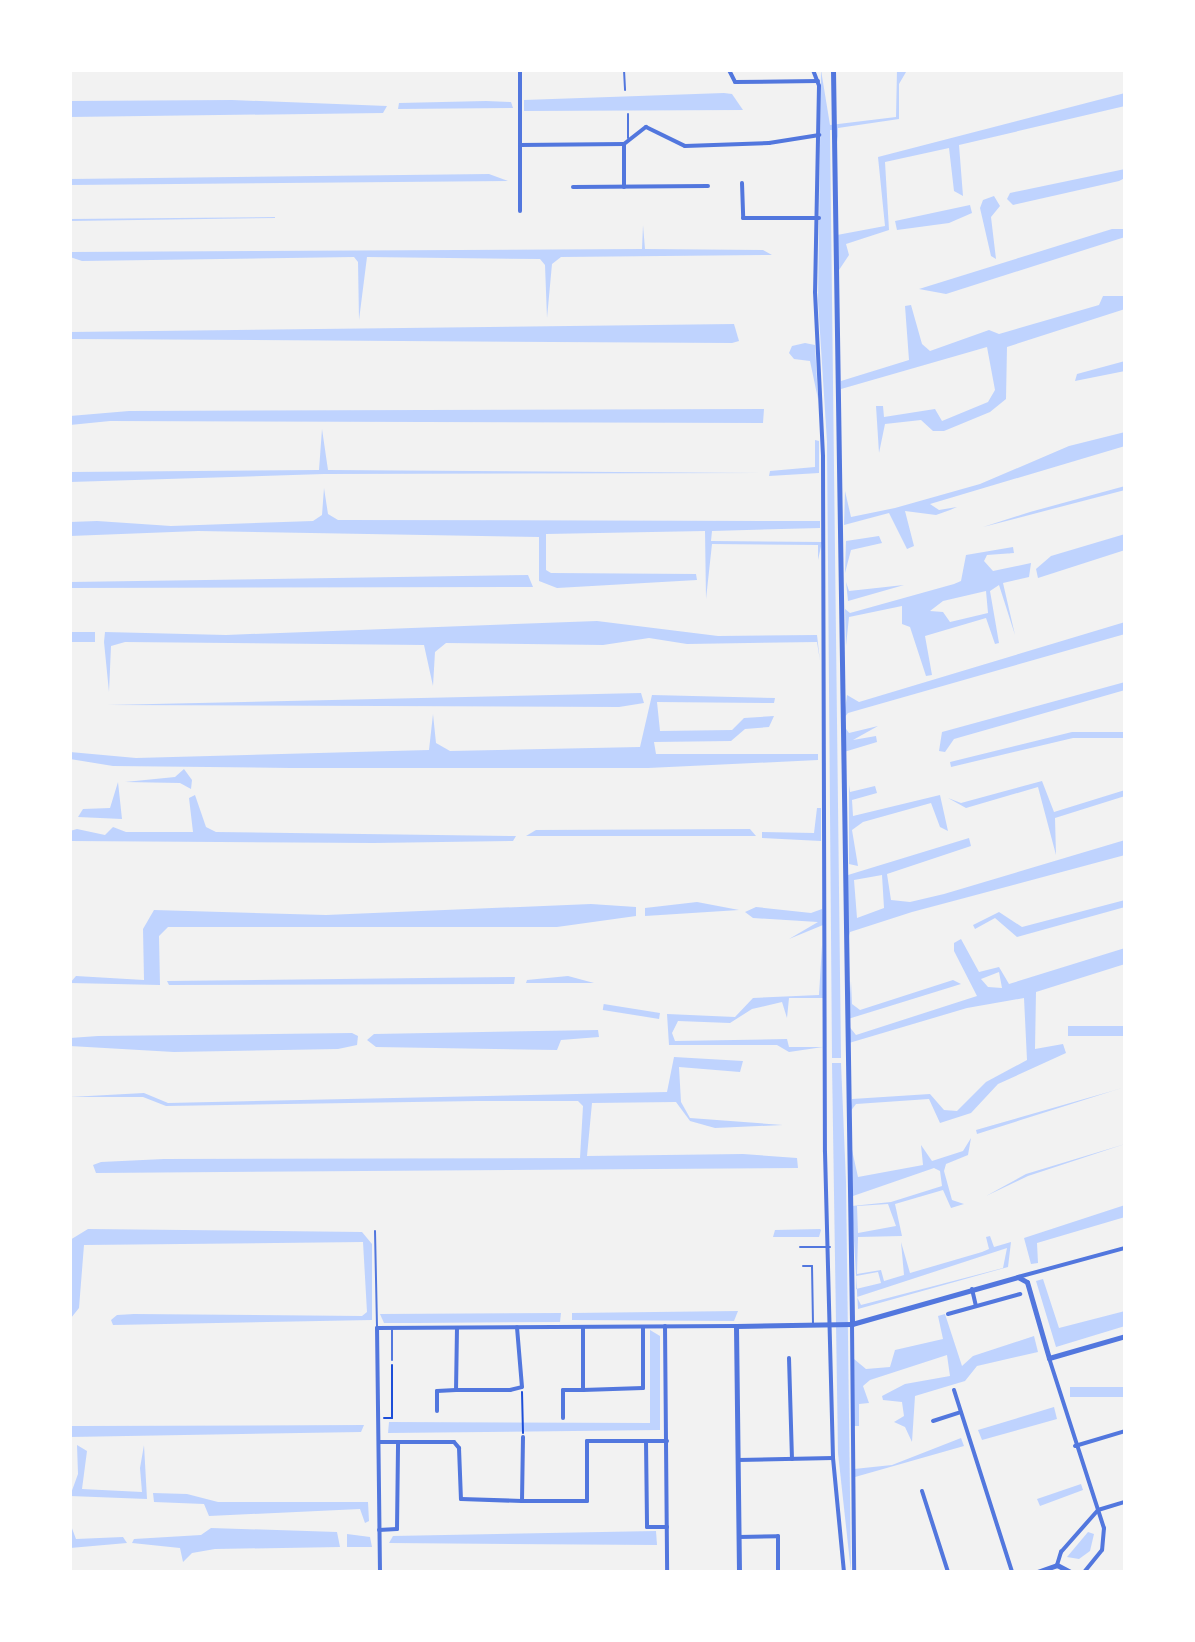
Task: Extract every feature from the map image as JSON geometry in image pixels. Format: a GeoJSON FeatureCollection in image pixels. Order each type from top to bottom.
{"type":"FeatureCollection","features":[{"type":"Feature","properties":{"kind":"street"},"geometry":{"type":"LineString","coordinates":[[520,70],[520,211]]}},
{"type":"Feature","properties":{"kind":"street"},"geometry":{"type":"LineString","coordinates":[[729,70],[735,82],[818,81]]}},
{"type":"Feature","properties":{"kind":"street"},"geometry":{"type":"LineString","coordinates":[[813,70],[818,81],[819,218],[815,292],[823,457],[825,1152],[833,1324],[833,1458],[844,1572]]}},
{"type":"Feature","properties":{"kind":"street"},"geometry":{"type":"LineString","coordinates":[[833,70],[854,1572]]}},
{"type":"Feature","properties":{"kind":"street"},"geometry":{"type":"LineString","coordinates":[[624,187],[624,144],[646,127],[685,146],[769,143],[819,135]]}},
{"type":"Feature","properties":{"kind":"street"},"geometry":{"type":"LineString","coordinates":[[520,145],[624,144]]}},
{"type":"Feature","properties":{"kind":"street"},"geometry":{"type":"LineString","coordinates":[[742,183],[743,218],[819,218]]}},
{"type":"Feature","properties":{"kind":"street"},"geometry":{"type":"LineString","coordinates":[[573,187],[708,186]]}},
{"type":"Feature","properties":{"kind":"street"},"geometry":{"type":"LineString","coordinates":[[380,1572],[377,1328],[850,1324],[1125,1248]]}},
{"type":"Feature","properties":{"kind":"street"},"geometry":{"type":"LineString","coordinates":[[1018,1277],[1027,1282],[1075,1446],[1098,1510],[1103,1544],[1084,1572]]}},
{"type":"Feature","properties":{"kind":"street"},"geometry":{"type":"LineString","coordinates":[[972,1289],[976,1307]]}},
{"type":"Feature","properties":{"kind":"street"},"geometry":{"type":"LineString","coordinates":[[948,1314],[1020,1294]]}},
{"type":"Feature","properties":{"kind":"street"},"geometry":{"type":"LineString","coordinates":[[665,1326],[667,1572]]}},
{"type":"Feature","properties":{"kind":"street"},"geometry":{"type":"LineString","coordinates":[[736,1326],[739,1572]]}},
{"type":"Feature","properties":{"kind":"street"},"geometry":{"type":"LineString","coordinates":[[437,1411],[437,1391],[522,1387],[517,1327]]}},
{"type":"Feature","properties":{"kind":"street"},"geometry":{"type":"LineString","coordinates":[[583,1327],[583,1390]]}},
{"type":"Feature","properties":{"kind":"street"},"geometry":{"type":"LineString","coordinates":[[563,1418],[563,1390],[643,1388],[643,1327]]}},
{"type":"Feature","properties":{"kind":"street"},"geometry":{"type":"LineString","coordinates":[[456,1390],[457,1328]]}},
{"type":"Feature","properties":{"kind":"street"},"geometry":{"type":"LineString","coordinates":[[1049,1358],[1125,1336]]}},
{"type":"Feature","properties":{"kind":"street"},"geometry":{"type":"LineString","coordinates":[[789,1358],[792,1459]]}},
{"type":"Feature","properties":{"kind":"street"},"geometry":{"type":"LineString","coordinates":[[954,1390],[1012,1572]]}},
{"type":"Feature","properties":{"kind":"street"},"geometry":{"type":"LineString","coordinates":[[933,1421],[961,1412]]}},
{"type":"Feature","properties":{"kind":"street"},"geometry":{"type":"LineString","coordinates":[[1075,1446],[1125,1431]]}},
{"type":"Feature","properties":{"kind":"street"},"geometry":{"type":"LineString","coordinates":[[522,1501],[523,1435]]}},
{"type":"Feature","properties":{"kind":"street"},"geometry":{"type":"LineString","coordinates":[[646,1440],[647,1527],[667,1527]]}},
{"type":"Feature","properties":{"kind":"street"},"geometry":{"type":"LineString","coordinates":[[379,1530],[397,1529],[398,1441]]}},
{"type":"Feature","properties":{"kind":"street"},"geometry":{"type":"LineString","coordinates":[[377,1442],[458,1443],[464,1501],[587,1501],[587,1441],[667,1441]]}},
{"type":"Feature","properties":{"kind":"street"},"geometry":{"type":"LineString","coordinates":[[738,1460],[833,1458]]}},
{"type":"Feature","properties":{"kind":"street"},"geometry":{"type":"LineString","coordinates":[[922,1491],[948,1572]]}},
{"type":"Feature","properties":{"kind":"street"},"geometry":{"type":"LineString","coordinates":[[1057,1565],[1061,1552],[1098,1510],[1125,1502]]}},
{"type":"Feature","properties":{"kind":"street"},"geometry":{"type":"LineString","coordinates":[[739,1537],[778,1536],[778,1572]]}},
{"type":"Feature","properties":{"kind":"street"},"geometry":{"type":"LineString","coordinates":[[1037,1572],[1057,1565],[1070,1572]]}},
{"type":"Feature","properties":{"kind":"lane"},"geometry":{"type":"LineString","coordinates":[[624,70],[625,90]]}},
{"type":"Feature","properties":{"kind":"lane"},"geometry":{"type":"LineString","coordinates":[[628,114],[628,138]]}},
{"type":"Feature","properties":{"kind":"lane"},"geometry":{"type":"LineString","coordinates":[[375,1231],[377,1328]]}},
{"type":"Feature","properties":{"kind":"lane"},"geometry":{"type":"LineString","coordinates":[[800,1247],[830,1247]]}},
{"type":"Feature","properties":{"kind":"lane"},"geometry":{"type":"LineString","coordinates":[[803,1266],[812,1266],[813,1325]]}},
{"type":"Feature","properties":{"kind":"lane"},"geometry":{"type":"LineString","coordinates":[[392,1329],[392,1360]]}},
{"type":"Feature","properties":{"kind":"path"},"geometry":{"type":"LineString","coordinates":[[377,1418],[392,1418],[392,1360]]}},
{"type":"Feature","properties":{"kind":"path"},"geometry":{"type":"LineString","coordinates":[[522,1387],[523,1435]]}},
{"type":"Feature","properties":{"kind":"water"},"geometry":{"type":"Polygon","coordinates":[[[821,70],[830,125],[896,117],[897,70],[906,72],[899,84],[899,119],[838,128],[838,142],[836,130],[830,130],[841,1058],[832,1058],[827,442],[818,301],[821,70]]]}},
{"type":"Feature","properties":{"kind":"water"},"geometry":{"type":"Polygon","coordinates":[[[1125,93],[1125,106],[959,145],[963,196],[954,191],[949,148],[885,162],[889,230],[846,244],[849,255],[837,273],[837,235],[885,226],[878,157],[1125,93]]]}},
{"type":"Feature","properties":{"kind":"water"},"geometry":{"type":"Polygon","coordinates":[[[732,94],[743,110],[524,111],[524,100],[732,94]]]}},
{"type":"Feature","properties":{"kind":"water"},"geometry":{"type":"Polygon","coordinates":[[[232,100],[387,106],[383,113],[70,117],[70,101],[232,100]]]}},
{"type":"Feature","properties":{"kind":"water"},"geometry":{"type":"Polygon","coordinates":[[[511,102],[513,108],[398,109],[399,103],[511,102]]]}},
{"type":"Feature","properties":{"kind":"water"},"geometry":{"type":"Polygon","coordinates":[[[1125,169],[1125,178],[1119,181],[1013,205],[1007,199],[1010,193],[1125,169]]]}},
{"type":"Feature","properties":{"kind":"water"},"geometry":{"type":"Polygon","coordinates":[[[489,174],[508,181],[70,185],[70,179],[489,174]]]}},
{"type":"Feature","properties":{"kind":"water"},"geometry":{"type":"Polygon","coordinates":[[[994,196],[1000,206],[991,217],[996,259],[991,256],[980,208],[983,200],[994,196]]]}},
{"type":"Feature","properties":{"kind":"water"},"geometry":{"type":"Polygon","coordinates":[[[970,205],[972,213],[949,223],[897,230],[895,221],[970,205]]]}},
{"type":"Feature","properties":{"kind":"water"},"geometry":{"type":"Polygon","coordinates":[[[275,218],[70,221],[70,219],[275,218]]]}},
{"type":"Feature","properties":{"kind":"water"},"geometry":{"type":"Polygon","coordinates":[[[643,225],[645,249],[763,250],[772,255],[561,257],[552,264],[547,318],[545,265],[540,259],[367,257],[359,320],[358,262],[354,257],[82,261],[70,257],[70,252],[642,249],[643,225]]]}},
{"type":"Feature","properties":{"kind":"water"},"geometry":{"type":"Polygon","coordinates":[[[1112,229],[1125,229],[1125,237],[946,294],[919,289],[1112,229]]]}},
{"type":"Feature","properties":{"kind":"water"},"geometry":{"type":"Polygon","coordinates":[[[1103,296],[1125,296],[1125,309],[1007,347],[1006,399],[990,412],[944,431],[933,431],[921,420],[885,424],[879,453],[876,406],[883,406],[884,417],[935,409],[942,421],[988,402],[995,390],[987,347],[841,389],[841,381],[909,360],[905,306],[911,305],[922,344],[930,351],[989,330],[999,334],[1099,305],[1103,296]]]}},
{"type":"Feature","properties":{"kind":"water"},"geometry":{"type":"Polygon","coordinates":[[[734,324],[739,341],[732,343],[70,339],[70,332],[734,324]]]}},
{"type":"Feature","properties":{"kind":"water"},"geometry":{"type":"Polygon","coordinates":[[[805,343],[815,345],[818,399],[810,361],[794,359],[789,353],[792,346],[805,343]]]}},
{"type":"Feature","properties":{"kind":"water"},"geometry":{"type":"Polygon","coordinates":[[[1125,361],[1125,371],[1075,381],[1077,374],[1125,361]]]}},
{"type":"Feature","properties":{"kind":"water"},"geometry":{"type":"Polygon","coordinates":[[[764,409],[763,423],[110,421],[70,425],[70,416],[129,411],[764,409]]]}},
{"type":"Feature","properties":{"kind":"water"},"geometry":{"type":"Polygon","coordinates":[[[322,429],[328,470],[762,473],[324,474],[70,482],[70,472],[319,470],[322,429]]]}},
{"type":"Feature","properties":{"kind":"water"},"geometry":{"type":"Polygon","coordinates":[[[1125,432],[1125,446],[930,504],[939,510],[957,507],[950,510],[936,515],[905,511],[914,546],[907,549],[889,513],[844,525],[845,491],[851,517],[895,508],[980,484],[1069,446],[1125,432]]]}},
{"type":"Feature","properties":{"kind":"water"},"geometry":{"type":"Polygon","coordinates":[[[815,440],[819,441],[819,473],[769,476],[770,471],[815,467],[815,440]]]}},
{"type":"Feature","properties":{"kind":"water"},"geometry":{"type":"Polygon","coordinates":[[[1125,486],[1125,490],[983,527],[1030,512],[1125,486]]]}},
{"type":"Feature","properties":{"kind":"water"},"geometry":{"type":"Polygon","coordinates":[[[324,488],[328,514],[338,520],[820,521],[820,528],[712,531],[711,541],[822,542],[818,560],[818,545],[712,544],[706,599],[705,531],[546,534],[546,570],[551,573],[696,574],[697,580],[557,588],[539,581],[539,537],[198,531],[70,536],[70,522],[171,526],[313,521],[322,515],[324,488]]]}},
{"type":"Feature","properties":{"kind":"water"},"geometry":{"type":"Polygon","coordinates":[[[1125,534],[1125,550],[1038,578],[1036,569],[1051,556],[1125,534]]]}},
{"type":"Feature","properties":{"kind":"water"},"geometry":{"type":"Polygon","coordinates":[[[879,536],[882,543],[851,550],[845,573],[846,541],[879,536]]]}},
{"type":"Feature","properties":{"kind":"water"},"geometry":{"type":"Polygon","coordinates":[[[1013,547],[1014,553],[987,555],[984,561],[993,571],[1031,563],[1029,577],[1003,583],[1015,635],[999,585],[990,591],[999,643],[995,644],[986,618],[925,636],[932,675],[926,676],[910,627],[902,624],[902,606],[849,617],[846,646],[845,609],[850,613],[961,581],[966,555],[1013,547]],[[986,591],[943,601],[930,611],[943,612],[950,622],[988,613],[986,591]]]}},
{"type":"Feature","properties":{"kind":"water"},"geometry":{"type":"Polygon","coordinates":[[[528,575],[533,587],[70,588],[70,582],[528,575]]]}},
{"type":"Feature","properties":{"kind":"water"},"geometry":{"type":"Polygon","coordinates":[[[846,582],[849,591],[904,585],[848,601],[846,582]]]}},
{"type":"Feature","properties":{"kind":"water"},"geometry":{"type":"Polygon","coordinates":[[[597,621],[718,636],[817,635],[820,661],[817,642],[687,644],[649,638],[603,645],[446,643],[435,652],[433,686],[424,645],[125,642],[111,646],[109,692],[104,642],[105,632],[226,635],[597,621]]]}},
{"type":"Feature","properties":{"kind":"water"},"geometry":{"type":"Polygon","coordinates":[[[1125,622],[1125,634],[848,713],[844,718],[847,695],[859,702],[1125,622]]]}},
{"type":"Feature","properties":{"kind":"water"},"geometry":{"type":"Polygon","coordinates":[[[70,632],[95,632],[95,642],[70,642],[70,632]]]}},
{"type":"Feature","properties":{"kind":"water"},"geometry":{"type":"Polygon","coordinates":[[[1125,682],[1125,690],[954,739],[945,752],[939,751],[942,732],[1125,682]]]}},
{"type":"Feature","properties":{"kind":"water"},"geometry":{"type":"Polygon","coordinates":[[[641,693],[644,703],[619,707],[107,705],[641,693]]]}},
{"type":"Feature","properties":{"kind":"water"},"geometry":{"type":"Polygon","coordinates":[[[652,695],[775,698],[774,703],[657,702],[660,731],[732,730],[744,718],[774,716],[769,727],[745,729],[731,741],[654,742],[656,754],[818,754],[818,760],[648,768],[291,768],[113,766],[70,759],[70,752],[136,758],[429,750],[433,714],[436,743],[450,751],[640,747],[652,695]]]}},
{"type":"Feature","properties":{"kind":"water"},"geometry":{"type":"Polygon","coordinates":[[[844,726],[849,733],[878,726],[853,740],[876,736],[877,742],[844,752],[844,726]]]}},
{"type":"Feature","properties":{"kind":"water"},"geometry":{"type":"Polygon","coordinates":[[[1072,732],[1125,732],[1125,738],[1073,738],[951,767],[950,762],[1072,732]]]}},
{"type":"Feature","properties":{"kind":"water"},"geometry":{"type":"Polygon","coordinates":[[[184,769],[192,780],[191,789],[180,783],[125,782],[175,777],[184,769]]]}},
{"type":"Feature","properties":{"kind":"water"},"geometry":{"type":"Polygon","coordinates":[[[1042,781],[1054,812],[1125,790],[1125,796],[1055,818],[1056,855],[1038,787],[966,808],[948,798],[961,803],[1042,781]]]}},
{"type":"Feature","properties":{"kind":"water"},"geometry":{"type":"Polygon","coordinates":[[[118,782],[122,819],[78,817],[83,809],[110,808],[118,782]]]}},
{"type":"Feature","properties":{"kind":"water"},"geometry":{"type":"Polygon","coordinates":[[[849,785],[850,792],[875,786],[877,793],[852,800],[853,816],[940,795],[948,831],[940,827],[931,803],[863,822],[852,830],[858,866],[849,864],[849,785]]]}},
{"type":"Feature","properties":{"kind":"water"},"geometry":{"type":"Polygon","coordinates":[[[195,795],[206,827],[216,832],[516,836],[513,841],[374,843],[70,841],[70,831],[77,829],[105,835],[113,827],[126,832],[193,832],[189,798],[195,795]]]}},
{"type":"Feature","properties":{"kind":"water"},"geometry":{"type":"Polygon","coordinates":[[[817,808],[821,808],[821,841],[762,838],[762,832],[814,833],[817,808]]]}},
{"type":"Feature","properties":{"kind":"water"},"geometry":{"type":"Polygon","coordinates":[[[750,829],[756,836],[526,836],[536,830],[750,829]]]}},
{"type":"Feature","properties":{"kind":"water"},"geometry":{"type":"Polygon","coordinates":[[[969,838],[971,846],[887,874],[891,900],[910,902],[1125,840],[1125,855],[912,912],[850,932],[848,940],[848,875],[969,838]],[[882,875],[854,880],[857,918],[884,908],[882,875]]]}},
{"type":"Feature","properties":{"kind":"water"},"geometry":{"type":"Polygon","coordinates":[[[822,897],[823,925],[789,939],[818,922],[753,918],[745,912],[756,907],[811,913],[822,909],[822,897]]]}},
{"type":"Feature","properties":{"kind":"water"},"geometry":{"type":"Polygon","coordinates":[[[1125,900],[1125,907],[1017,937],[995,918],[975,929],[973,925],[999,912],[1022,927],[1125,900]]]}},
{"type":"Feature","properties":{"kind":"water"},"geometry":{"type":"Polygon","coordinates":[[[697,902],[739,910],[645,916],[645,908],[697,902]]]}},
{"type":"Feature","properties":{"kind":"water"},"geometry":{"type":"Polygon","coordinates":[[[591,904],[636,907],[636,916],[557,927],[168,927],[159,936],[160,985],[70,983],[76,976],[144,980],[143,929],[154,910],[326,915],[591,904]]]}},
{"type":"Feature","properties":{"kind":"water"},"geometry":{"type":"Polygon","coordinates":[[[961,939],[979,972],[999,967],[1009,984],[1125,948],[1125,964],[1036,992],[1035,1049],[1063,1044],[1066,1053],[998,1084],[971,1113],[940,1123],[929,1099],[856,1104],[850,1112],[852,1099],[930,1094],[944,1110],[957,1111],[986,1082],[1027,1060],[1024,998],[967,1008],[849,1043],[848,1025],[856,1035],[977,996],[954,951],[954,943],[961,939]],[[999,972],[981,979],[988,987],[1002,988],[999,972]]]}},
{"type":"Feature","properties":{"kind":"water"},"geometry":{"type":"Polygon","coordinates":[[[822,945],[823,998],[789,998],[787,1018],[782,1002],[752,1009],[730,1023],[678,1021],[672,1033],[675,1041],[787,1039],[789,1047],[823,1047],[789,1052],[777,1045],[669,1045],[667,1014],[735,1017],[753,998],[819,995],[822,945]]]}},
{"type":"Feature","properties":{"kind":"water"},"geometry":{"type":"Polygon","coordinates":[[[568,976],[594,983],[526,983],[527,980],[568,976]]]}},
{"type":"Feature","properties":{"kind":"water"},"geometry":{"type":"Polygon","coordinates":[[[515,977],[514,984],[169,985],[167,981],[515,977]]]}},
{"type":"Feature","properties":{"kind":"water"},"geometry":{"type":"Polygon","coordinates":[[[953,980],[961,984],[848,1019],[851,981],[852,1004],[860,1010],[953,980]]]}},
{"type":"Feature","properties":{"kind":"water"},"geometry":{"type":"Polygon","coordinates":[[[604,1004],[660,1013],[659,1019],[603,1010],[604,1004]]]}},
{"type":"Feature","properties":{"kind":"water"},"geometry":{"type":"Polygon","coordinates":[[[1068,1026],[1125,1026],[1125,1036],[1068,1036],[1068,1026]]]}},
{"type":"Feature","properties":{"kind":"water"},"geometry":{"type":"Polygon","coordinates":[[[598,1030],[599,1037],[561,1040],[557,1050],[376,1047],[367,1040],[374,1034],[598,1030]]]}},
{"type":"Feature","properties":{"kind":"water"},"geometry":{"type":"Polygon","coordinates":[[[352,1033],[358,1036],[357,1045],[338,1049],[174,1052],[70,1046],[70,1038],[98,1036],[352,1033]]]}},
{"type":"Feature","properties":{"kind":"water"},"geometry":{"type":"Polygon","coordinates":[[[674,1057],[743,1061],[740,1072],[679,1067],[681,1102],[690,1118],[783,1125],[715,1128],[690,1121],[676,1102],[592,1103],[587,1156],[743,1154],[797,1158],[798,1168],[96,1173],[93,1165],[101,1162],[164,1159],[580,1158],[583,1106],[578,1101],[477,1101],[166,1106],[143,1097],[70,1097],[144,1093],[168,1103],[667,1092],[674,1057]]]}},
{"type":"Feature","properties":{"kind":"water"},"geometry":{"type":"Polygon","coordinates":[[[832,1063],[841,1063],[846,1182],[851,1572],[838,1453],[832,1063]]]}},
{"type":"Feature","properties":{"kind":"water"},"geometry":{"type":"Polygon","coordinates":[[[1125,1087],[977,1134],[976,1130],[1125,1087]]]}},
{"type":"Feature","properties":{"kind":"water"},"geometry":{"type":"Polygon","coordinates":[[[971,1138],[968,1155],[946,1164],[944,1171],[952,1200],[964,1204],[951,1208],[943,1190],[895,1204],[902,1236],[858,1237],[857,1274],[881,1270],[884,1281],[904,1275],[901,1242],[910,1273],[989,1249],[986,1237],[990,1236],[994,1247],[1011,1242],[1008,1267],[858,1309],[857,1298],[861,1305],[1003,1268],[1007,1248],[857,1297],[857,1289],[881,1283],[878,1272],[856,1276],[852,1206],[891,1202],[942,1186],[940,1171],[934,1168],[853,1196],[852,1150],[858,1177],[923,1165],[921,1145],[932,1161],[963,1151],[971,1138]],[[888,1204],[857,1206],[858,1233],[896,1226],[888,1204]]]}},
{"type":"Feature","properties":{"kind":"water"},"geometry":{"type":"Polygon","coordinates":[[[1125,1144],[1028,1176],[986,1196],[1026,1174],[1125,1144]]]}},
{"type":"Feature","properties":{"kind":"water"},"geometry":{"type":"Polygon","coordinates":[[[1125,1205],[1125,1217],[1037,1243],[1038,1263],[1031,1264],[1024,1238],[1125,1205]]]}},
{"type":"Feature","properties":{"kind":"water"},"geometry":{"type":"Polygon","coordinates":[[[88,1229],[362,1232],[372,1244],[372,1320],[113,1325],[111,1320],[117,1315],[134,1314],[362,1316],[367,1312],[363,1242],[84,1245],[79,1308],[71,1318],[70,1240],[88,1229]]]}},
{"type":"Feature","properties":{"kind":"water"},"geometry":{"type":"Polygon","coordinates":[[[775,1230],[821,1230],[819,1237],[773,1237],[775,1230]]]}},
{"type":"Feature","properties":{"kind":"water"},"geometry":{"type":"Polygon","coordinates":[[[1043,1279],[1059,1328],[1125,1311],[1125,1326],[1056,1347],[1036,1281],[1043,1279]]]}},
{"type":"Feature","properties":{"kind":"water"},"geometry":{"type":"Polygon","coordinates":[[[738,1311],[734,1321],[572,1320],[572,1313],[738,1311]]]}},
{"type":"Feature","properties":{"kind":"water"},"geometry":{"type":"Polygon","coordinates":[[[561,1313],[560,1322],[417,1323],[384,1323],[380,1314],[561,1313]]]}},
{"type":"Feature","properties":{"kind":"water"},"geometry":{"type":"Polygon","coordinates":[[[945,1314],[962,1366],[973,1356],[1034,1336],[1038,1352],[977,1366],[965,1381],[915,1396],[912,1442],[905,1427],[894,1422],[904,1416],[902,1402],[883,1400],[882,1396],[905,1384],[950,1376],[947,1355],[870,1380],[863,1386],[869,1403],[859,1404],[859,1426],[854,1426],[854,1359],[866,1369],[890,1367],[895,1350],[943,1339],[938,1316],[945,1314]]]}},
{"type":"Feature","properties":{"kind":"water"},"geometry":{"type":"Polygon","coordinates":[[[650,1330],[660,1336],[660,1430],[388,1433],[389,1422],[650,1423],[650,1330]]]}},
{"type":"Feature","properties":{"kind":"water"},"geometry":{"type":"Polygon","coordinates":[[[1070,1387],[1125,1387],[1125,1397],[1070,1397],[1070,1387]]]}},
{"type":"Feature","properties":{"kind":"water"},"geometry":{"type":"Polygon","coordinates":[[[1054,1407],[1057,1419],[982,1440],[978,1430],[1054,1407]]]}},
{"type":"Feature","properties":{"kind":"water"},"geometry":{"type":"Polygon","coordinates":[[[364,1425],[361,1432],[70,1437],[70,1426],[364,1425]]]}},
{"type":"Feature","properties":{"kind":"water"},"geometry":{"type":"Polygon","coordinates":[[[961,1438],[964,1446],[855,1477],[854,1469],[892,1465],[961,1438]]]}},
{"type":"Feature","properties":{"kind":"water"},"geometry":{"type":"Polygon","coordinates":[[[77,1445],[87,1451],[82,1489],[142,1492],[140,1468],[144,1445],[147,1499],[70,1496],[78,1474],[77,1445]]]}},
{"type":"Feature","properties":{"kind":"water"},"geometry":{"type":"Polygon","coordinates":[[[1081,1484],[1083,1490],[1040,1506],[1037,1499],[1081,1484]]]}},
{"type":"Feature","properties":{"kind":"water"},"geometry":{"type":"Polygon","coordinates":[[[153,1493],[187,1494],[218,1502],[368,1502],[369,1521],[365,1523],[360,1509],[209,1516],[204,1504],[154,1502],[153,1493]]]}},
{"type":"Feature","properties":{"kind":"water"},"geometry":{"type":"Polygon","coordinates":[[[70,1523],[76,1539],[123,1537],[127,1543],[70,1548],[70,1523]]]}},
{"type":"Feature","properties":{"kind":"water"},"geometry":{"type":"Polygon","coordinates":[[[211,1528],[337,1532],[340,1547],[215,1549],[192,1553],[183,1562],[180,1548],[132,1543],[134,1539],[201,1535],[211,1528]]]}},
{"type":"Feature","properties":{"kind":"water"},"geometry":{"type":"Polygon","coordinates":[[[656,1531],[657,1545],[389,1543],[393,1536],[656,1531]]]}},
{"type":"Feature","properties":{"kind":"water"},"geometry":{"type":"Polygon","coordinates":[[[1088,1532],[1094,1534],[1090,1551],[1079,1559],[1067,1557],[1088,1532]]]}},
{"type":"Feature","properties":{"kind":"water"},"geometry":{"type":"Polygon","coordinates":[[[347,1534],[370,1537],[372,1547],[347,1547],[347,1534]]]}}]}
